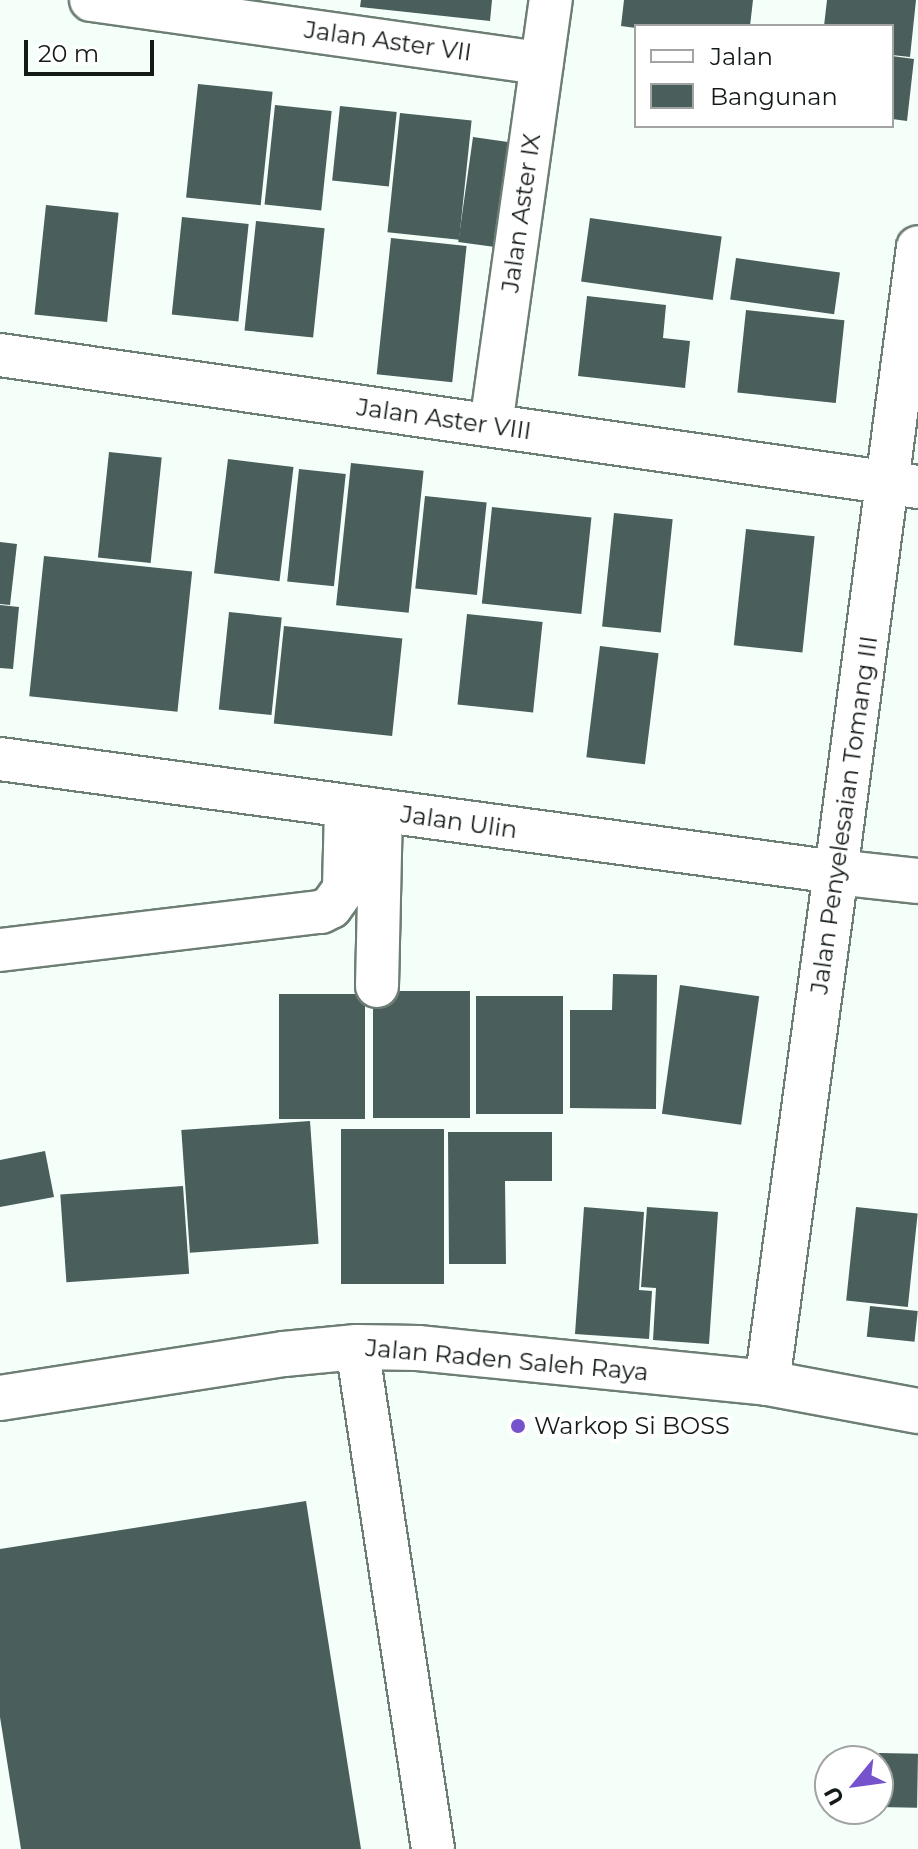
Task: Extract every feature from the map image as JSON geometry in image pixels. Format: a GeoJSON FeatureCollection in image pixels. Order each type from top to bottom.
{"type":"FeatureCollection","features":[{"type":"Feature","properties":{"kind":"main road","name":"Jalan Ulin"},"geometry":{"type":"LineString","coordinates":[[836,872],[918,881]]}},
{"type":"Feature","properties":{"kind":"main road","name":"Jalan Penyelesaian Tomang III"},"geometry":{"type":"LineString","coordinates":[[767,1383],[836,872]]}},
{"type":"Feature","properties":{"kind":"main road","name":"Jalan Raden Saleh Raya"},"geometry":{"type":"LineString","coordinates":[[0,1398],[284,1354],[357,1347],[418,1348],[767,1383],[918,1411]]}},
{"type":"Feature","properties":{"kind":"street","name":"Jalan Aster VII"},"geometry":{"type":"LineString","coordinates":[[91,0],[542,63]]}},
{"type":"Feature","properties":{"kind":"street","name":"Jalan Aster IX"},"geometry":{"type":"LineString","coordinates":[[491,425],[551,0]]}},
{"type":"Feature","properties":{"kind":"street","name":"Jalan Penyelesaian Tomang III"},"geometry":{"type":"LineString","coordinates":[[836,872],[903,485],[918,247]]}},
{"type":"Feature","properties":{"kind":"street","name":"Jalan Aster VIII"},"geometry":{"type":"LineString","coordinates":[[0,355],[903,485]]}},
{"type":"Feature","properties":{"kind":"street","name":"Jalan Ulin"},"geometry":{"type":"LineString","coordinates":[[0,759],[836,872]]}},
{"type":"Feature","properties":{"kind":"street"},"geometry":{"type":"LineString","coordinates":[[0,950],[321,912],[331,907],[344,889],[364,809]]}},
{"type":"Feature","properties":{"kind":"street"},"geometry":{"type":"LineString","coordinates":[[364,809],[377,986]]}},
{"type":"Feature","properties":{"kind":"street"},"geometry":{"type":"LineString","coordinates":[[357,1347],[433,1849]]}},
{"type":"Feature","properties":{"kind":"building"},"geometry":{"type":"Polygon","coordinates":[[[361,0],[492,0],[490,21],[360,7],[361,0]]]}},
{"type":"Feature","properties":{"kind":"building"},"geometry":{"type":"Polygon","coordinates":[[[624,0],[753,0],[750,24],[621,26],[624,0]]]}},
{"type":"Feature","properties":{"kind":"building"},"geometry":{"type":"Polygon","coordinates":[[[827,0],[916,0],[910,57],[894,55],[894,24],[824,24],[827,0]]]}},
{"type":"Feature","properties":{"kind":"building"},"geometry":{"type":"Polygon","coordinates":[[[894,56],[914,59],[907,121],[894,119],[894,56]]]}},
{"type":"Feature","properties":{"kind":"building"},"geometry":{"type":"Polygon","coordinates":[[[198,84],[273,92],[261,205],[186,197],[198,84]]]}},
{"type":"Feature","properties":{"kind":"building"},"geometry":{"type":"Polygon","coordinates":[[[275,105],[332,111],[321,210],[265,204],[275,105]]]}},
{"type":"Feature","properties":{"kind":"building"},"geometry":{"type":"Polygon","coordinates":[[[340,106],[397,112],[389,187],[332,181],[340,106]]]}},
{"type":"Feature","properties":{"kind":"building"},"geometry":{"type":"Polygon","coordinates":[[[400,113],[472,121],[459,240],[387,232],[400,113]]]}},
{"type":"Feature","properties":{"kind":"building"},"geometry":{"type":"Polygon","coordinates":[[[473,137],[510,142],[495,247],[458,242],[473,137]]]}},
{"type":"Feature","properties":{"kind":"building"},"geometry":{"type":"Polygon","coordinates":[[[46,205],[119,213],[107,322],[35,314],[46,205]]]}},
{"type":"Feature","properties":{"kind":"building"},"geometry":{"type":"Polygon","coordinates":[[[182,217],[249,224],[238,321],[172,314],[182,217]]]}},
{"type":"Feature","properties":{"kind":"building"},"geometry":{"type":"Polygon","coordinates":[[[590,218],[722,237],[713,300],[581,281],[590,218]]]}},
{"type":"Feature","properties":{"kind":"building"},"geometry":{"type":"Polygon","coordinates":[[[256,221],[325,228],[313,338],[245,330],[256,221]]]}},
{"type":"Feature","properties":{"kind":"building"},"geometry":{"type":"Polygon","coordinates":[[[391,238],[467,246],[452,382],[377,374],[391,238]]]}},
{"type":"Feature","properties":{"kind":"building"},"geometry":{"type":"Polygon","coordinates":[[[736,258],[840,273],[834,314],[730,300],[736,258]]]}},
{"type":"Feature","properties":{"kind":"building"},"geometry":{"type":"Polygon","coordinates":[[[587,296],[666,305],[663,338],[690,341],[685,388],[578,376],[587,296]]]}},
{"type":"Feature","properties":{"kind":"building"},"geometry":{"type":"Polygon","coordinates":[[[746,310],[844,320],[836,403],[737,393],[746,310]]]}},
{"type":"Feature","properties":{"kind":"building"},"geometry":{"type":"Polygon","coordinates":[[[109,452],[162,458],[151,563],[98,557],[109,452]]]}},
{"type":"Feature","properties":{"kind":"building"},"geometry":{"type":"Polygon","coordinates":[[[228,459],[294,467],[279,581],[214,573],[228,459]]]}},
{"type":"Feature","properties":{"kind":"building"},"geometry":{"type":"Polygon","coordinates":[[[351,463],[424,471],[409,613],[336,605],[351,463]]]}},
{"type":"Feature","properties":{"kind":"building"},"geometry":{"type":"Polygon","coordinates":[[[299,469],[346,474],[334,586],[287,581],[299,469]]]}},
{"type":"Feature","properties":{"kind":"building"},"geometry":{"type":"Polygon","coordinates":[[[425,496],[487,502],[477,595],[415,588],[425,496]]]}},
{"type":"Feature","properties":{"kind":"building"},"geometry":{"type":"Polygon","coordinates":[[[492,507],[591,517],[581,614],[482,603],[492,507]]]}},
{"type":"Feature","properties":{"kind":"building"},"geometry":{"type":"Polygon","coordinates":[[[614,513],[673,519],[661,633],[602,626],[614,513]]]}},
{"type":"Feature","properties":{"kind":"building"},"geometry":{"type":"Polygon","coordinates":[[[746,529],[815,536],[802,653],[734,645],[746,529]]]}},
{"type":"Feature","properties":{"kind":"building"},"geometry":{"type":"Polygon","coordinates":[[[0,542],[17,544],[10,605],[0,604],[0,542]]]}},
{"type":"Feature","properties":{"kind":"building"},"geometry":{"type":"Polygon","coordinates":[[[44,556],[192,572],[177,712],[29,696],[44,556]]]}},
{"type":"Feature","properties":{"kind":"building"},"geometry":{"type":"Polygon","coordinates":[[[0,605],[19,607],[13,669],[0,668],[0,605]]]}},
{"type":"Feature","properties":{"kind":"building"},"geometry":{"type":"Polygon","coordinates":[[[229,612],[282,618],[271,715],[219,709],[229,612]]]}},
{"type":"Feature","properties":{"kind":"building"},"geometry":{"type":"Polygon","coordinates":[[[467,614],[543,622],[533,712],[457,705],[467,614]]]}},
{"type":"Feature","properties":{"kind":"building"},"geometry":{"type":"Polygon","coordinates":[[[284,626],[402,638],[392,736],[274,723],[284,626]]]}},
{"type":"Feature","properties":{"kind":"building"},"geometry":{"type":"Polygon","coordinates":[[[600,646],[659,653],[645,764],[586,757],[600,646]]]}},
{"type":"Feature","properties":{"kind":"building"},"geometry":{"type":"Polygon","coordinates":[[[613,974],[657,975],[656,1109],[570,1108],[570,1010],[612,1010],[613,974]]]}},
{"type":"Feature","properties":{"kind":"building"},"geometry":{"type":"Polygon","coordinates":[[[680,985],[759,996],[741,1125],[662,1114],[680,985]]]}},
{"type":"Feature","properties":{"kind":"building"},"geometry":{"type":"Polygon","coordinates":[[[373,991],[470,991],[470,1118],[373,1118],[373,991]]]}},
{"type":"Feature","properties":{"kind":"building"},"geometry":{"type":"Polygon","coordinates":[[[279,994],[365,994],[365,1119],[279,1119],[279,994]]]}},
{"type":"Feature","properties":{"kind":"building"},"geometry":{"type":"Polygon","coordinates":[[[476,996],[563,996],[563,1114],[476,1114],[476,996]]]}},
{"type":"Feature","properties":{"kind":"building"},"geometry":{"type":"Polygon","coordinates":[[[310,1121],[319,1244],[190,1253],[181,1130],[310,1121]]]}},
{"type":"Feature","properties":{"kind":"building"},"geometry":{"type":"Polygon","coordinates":[[[341,1129],[444,1129],[444,1284],[341,1284],[341,1129]]]}},
{"type":"Feature","properties":{"kind":"building"},"geometry":{"type":"Polygon","coordinates":[[[448,1132],[552,1132],[552,1181],[505,1181],[506,1264],[449,1264],[448,1132]]]}},
{"type":"Feature","properties":{"kind":"building"},"geometry":{"type":"Polygon","coordinates":[[[45,1151],[54,1197],[0,1207],[0,1160],[45,1151]]]}},
{"type":"Feature","properties":{"kind":"building"},"geometry":{"type":"Polygon","coordinates":[[[183,1186],[189,1274],[66,1282],[60,1195],[183,1186]]]}},
{"type":"Feature","properties":{"kind":"building"},"geometry":{"type":"Polygon","coordinates":[[[584,1207],[644,1212],[639,1290],[652,1291],[649,1339],[575,1334],[584,1207]]]}},
{"type":"Feature","properties":{"kind":"building"},"geometry":{"type":"Polygon","coordinates":[[[647,1207],[718,1212],[709,1344],[653,1340],[656,1288],[641,1287],[647,1207]]]}},
{"type":"Feature","properties":{"kind":"building"},"geometry":{"type":"Polygon","coordinates":[[[856,1207],[918,1213],[908,1307],[846,1300],[856,1207]]]}},
{"type":"Feature","properties":{"kind":"building"},"geometry":{"type":"Polygon","coordinates":[[[870,1306],[918,1311],[914,1342],[867,1337],[870,1306]]]}},
{"type":"Feature","properties":{"kind":"building"},"geometry":{"type":"Polygon","coordinates":[[[306,1501],[361,1849],[21,1849],[0,1717],[0,1549],[306,1501]]]}},
{"type":"Feature","properties":{"kind":"building"},"geometry":{"type":"Polygon","coordinates":[[[894,1753],[918,1754],[917,1808],[894,1807],[894,1753]]]}},
{"type":"Feature","properties":{"kind":"place","name":"Warkop Si BOSS"},"geometry":{"type":"Point","coordinates":[518,1426]}}]}
